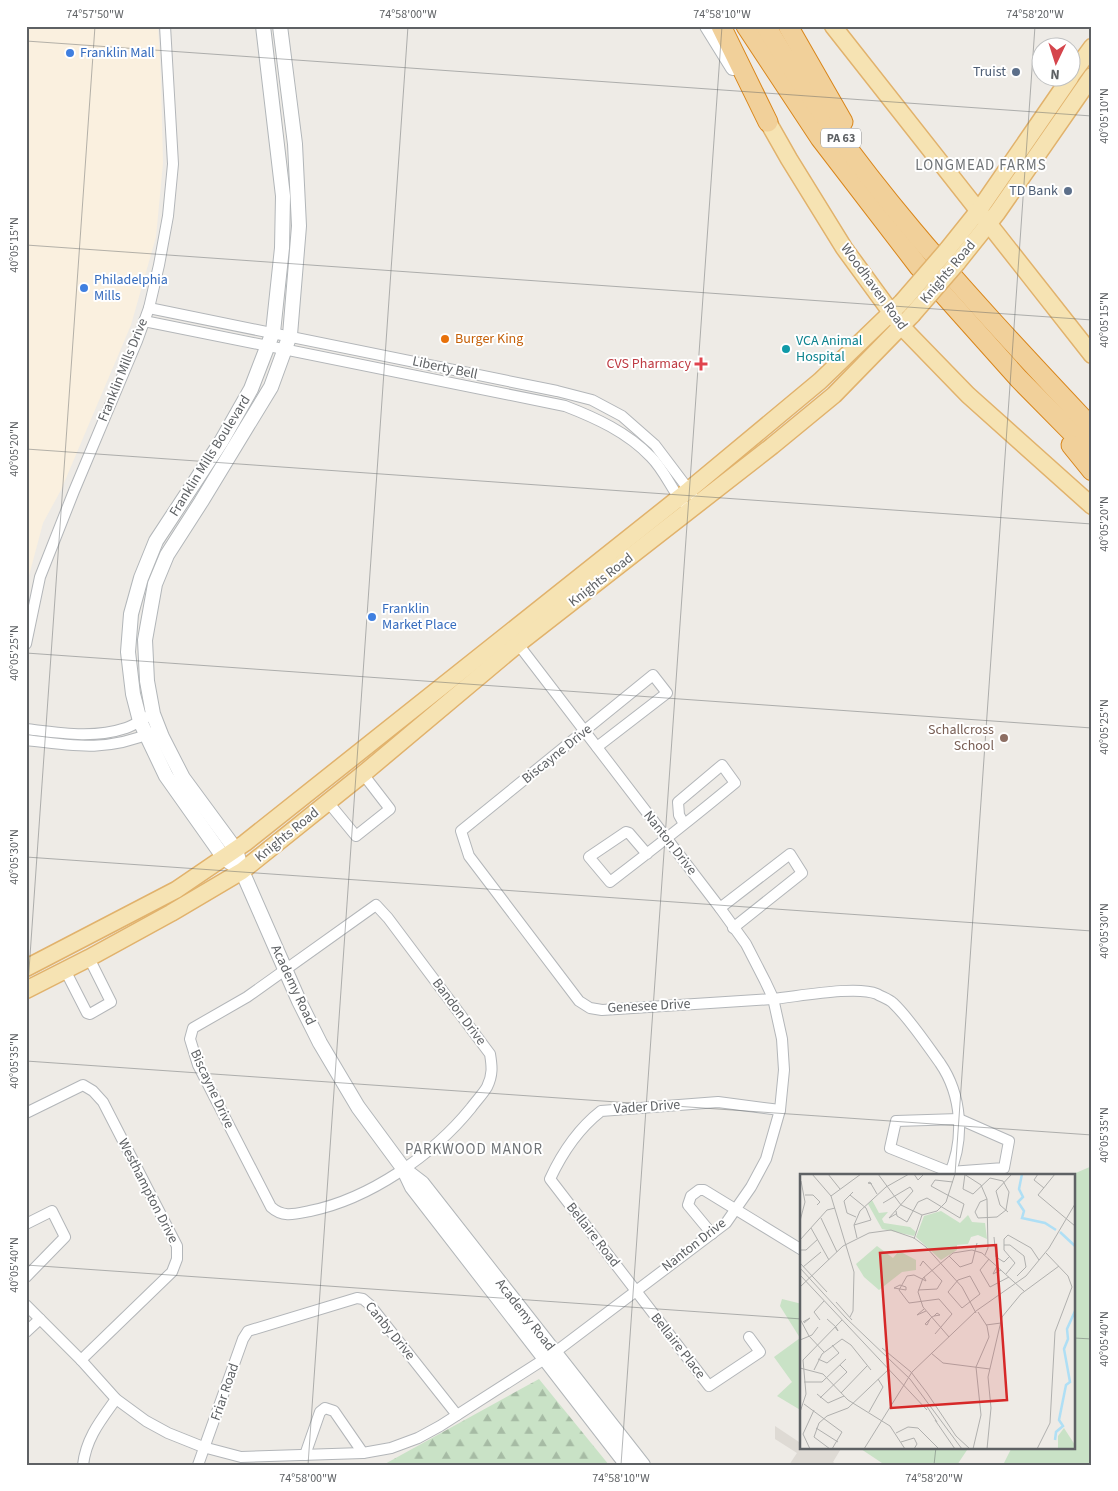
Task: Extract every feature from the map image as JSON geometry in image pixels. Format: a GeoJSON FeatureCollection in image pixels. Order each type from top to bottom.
{"type":"FeatureCollection","features":[{"type":"Feature","properties":{"kind":"highway"},"geometry":{"type":"LineString","coordinates":[[721,26],[768,122]]}},
{"type":"Feature","properties":{"kind":"highway","name":"PA 63"},"geometry":{"type":"LineString","coordinates":[[746,26],[820,138],[919,267],[1019,379],[1092,453]]}},
{"type":"Feature","properties":{"kind":"highway","name":"PA 63"},"geometry":{"type":"LineString","coordinates":[[766,26],[840,138],[903,220],[1092,428]]}},
{"type":"Feature","properties":{"kind":"highway"},"geometry":{"type":"LineString","coordinates":[[788,26],[839,116],[908,214],[925,243]]}},
{"type":"Feature","properties":{"kind":"highway"},"geometry":{"type":"LineString","coordinates":[[1019,379],[1092,471]]}},
{"type":"Feature","properties":{"kind":"main road"},"geometry":{"type":"LineString","coordinates":[[833,26],[1092,356]]}},
{"type":"Feature","properties":{"kind":"main road","name":"Knights Road"},"geometry":{"type":"LineString","coordinates":[[1080,63],[1092,47]]}},
{"type":"Feature","properties":{"kind":"main road","name":"Knights Road"},"geometry":{"type":"LineString","coordinates":[[26,968],[176,890],[230,854],[684,494],[820,381],[988,224],[1092,76]]}},
{"type":"Feature","properties":{"kind":"main road","name":"Knights Road"},"geometry":{"type":"LineString","coordinates":[[26,990],[171,913],[242,871],[363,774],[518,644],[772,446],[834,395],[907,321],[952,256],[979,210],[1062,88]]}},
{"type":"Feature","properties":{"kind":"main road","name":"Woodhaven Road"},"geometry":{"type":"LineString","coordinates":[[768,122],[844,248],[897,307],[968,395],[1092,506]]}},
{"type":"Feature","properties":{"kind":"main road"},"geometry":{"type":"LineString","coordinates":[[1026,141],[1040,150]]}},
{"type":"Feature","properties":{"kind":"main road"},"geometry":{"type":"LineString","coordinates":[[56,952],[65,970]]}},
{"type":"Feature","properties":{"kind":"street","name":"Franklin Mills Drive"},"geometry":{"type":"LineString","coordinates":[[26,644],[40,577],[144,322],[159,265],[167,222],[173,164],[165,26]]}},
{"type":"Feature","properties":{"kind":"street","name":"Franklin Mills Boulevard"},"geometry":{"type":"LineString","coordinates":[[230,854],[153,732],[140,721],[133,694],[128,652],[131,614],[141,578],[156,541],[221,442],[251,389],[271,339],[282,248],[283,196],[263,26]]}},
{"type":"Feature","properties":{"kind":"street","name":"Franklin Mills Boulevard"},"geometry":{"type":"LineString","coordinates":[[153,732],[153,714],[147,681],[145,640],[155,584],[167,555],[202,502],[271,387],[290,335],[299,226],[295,144],[280,26]]}},
{"type":"Feature","properties":{"kind":"street","name":"Woodhaven Road"},"geometry":{"type":"LineString","coordinates":[[707,26],[768,122]]}},
{"type":"Feature","properties":{"kind":"street","name":"Liberty Bell"},"geometry":{"type":"LineString","coordinates":[[149,308],[271,339],[285,349],[565,406],[595,418],[628,437],[652,458],[694,507]]}},
{"type":"Feature","properties":{"kind":"street","name":"Liberty Bell"},"geometry":{"type":"LineString","coordinates":[[144,322],[271,339],[290,335],[592,400],[622,416],[655,444],[684,494]]}},
{"type":"Feature","properties":{"kind":"street","name":"Nanton Drive"},"geometry":{"type":"LineString","coordinates":[[26,1305],[81,1360],[116,1399],[146,1421],[203,1448],[240,1461],[363,1453],[391,1448],[418,1438],[549,1356],[712,1234],[726,1223],[735,1211],[766,1159],[780,1110],[784,1070],[782,1039],[773,998],[746,944],[518,644]]}},
{"type":"Feature","properties":{"kind":"street","name":"Biscayne Drive"},"geometry":{"type":"LineString","coordinates":[[464,829],[653,675],[667,694],[597,747]]}},
{"type":"Feature","properties":{"kind":"street"},"geometry":{"type":"LineString","coordinates":[[26,729],[80,735],[103,733],[127,728],[153,714]]}},
{"type":"Feature","properties":{"kind":"street"},"geometry":{"type":"LineString","coordinates":[[26,740],[80,747],[110,745],[153,732]]}},
{"type":"Feature","properties":{"kind":"street"},"geometry":{"type":"LineString","coordinates":[[647,854],[626,832],[589,857],[610,882],[647,854],[666,839],[735,783],[722,765],[678,802],[677,810],[684,824]]}},
{"type":"Feature","properties":{"kind":"street"},"geometry":{"type":"LineString","coordinates":[[328,802],[356,836],[384,814],[390,809],[363,774]]}},
{"type":"Feature","properties":{"kind":"street","name":"Genesee Drive"},"geometry":{"type":"LineString","coordinates":[[464,829],[460,831],[469,856],[579,1001],[590,1008],[602,1010],[853,991],[872,993],[892,1002],[926,1043],[948,1076],[956,1100],[959,1119]]}},
{"type":"Feature","properties":{"kind":"street","name":"Academy Road"},"geometry":{"type":"LineString","coordinates":[[230,854],[242,871],[320,1043],[366,1119],[403,1168],[412,1187],[549,1356],[643,1465]]}},
{"type":"Feature","properties":{"kind":"street"},"geometry":{"type":"LineString","coordinates":[[720,908],[790,854],[802,873],[733,928]]}},
{"type":"Feature","properties":{"kind":"street","name":"Biscayne Drive"},"geometry":{"type":"LineString","coordinates":[[275,1211],[271,1207],[198,1065],[190,1039],[193,1028],[247,997],[377,906]]}},
{"type":"Feature","properties":{"kind":"street","name":"Bandon Drive"},"geometry":{"type":"LineString","coordinates":[[275,1211],[278,1214],[290,1215],[317,1210],[356,1196],[388,1179],[428,1151],[460,1121],[486,1088],[493,1070],[490,1054],[377,906]]}},
{"type":"Feature","properties":{"kind":"street"},"geometry":{"type":"LineString","coordinates":[[65,970],[87,1013],[90,1014],[111,1002],[89,958]]}},
{"type":"Feature","properties":{"kind":"street","name":"Westhampton Drive"},"geometry":{"type":"LineString","coordinates":[[26,1113],[83,1085],[93,1091],[103,1102],[177,1246],[177,1259],[172,1272],[81,1360]]}},
{"type":"Feature","properties":{"kind":"street","name":"Vader Drive"},"geometry":{"type":"LineString","coordinates":[[550,1179],[567,1146],[590,1120],[601,1111],[718,1102],[780,1110]]}},
{"type":"Feature","properties":{"kind":"street"},"geometry":{"type":"LineString","coordinates":[[949,1173],[958,1139],[959,1119]]}},
{"type":"Feature","properties":{"kind":"street"},"geometry":{"type":"LineString","coordinates":[[959,1119],[1009,1141],[1004,1168],[949,1173],[890,1148],[896,1120],[959,1119]]}},
{"type":"Feature","properties":{"kind":"street","name":"Bellaire Road"},"geometry":{"type":"LineString","coordinates":[[550,1179],[635,1290]]}},
{"type":"Feature","properties":{"kind":"street"},"geometry":{"type":"LineString","coordinates":[[712,1234],[688,1205],[690,1196],[699,1190],[704,1190],[735,1211],[800,1249]]}},
{"type":"Feature","properties":{"kind":"street"},"geometry":{"type":"LineString","coordinates":[[26,1224],[52,1211],[65,1237],[26,1277]]}},
{"type":"Feature","properties":{"kind":"street","name":"Bellaire Place"},"geometry":{"type":"LineString","coordinates":[[635,1290],[709,1386],[760,1352],[749,1336]]}},
{"type":"Feature","properties":{"kind":"street","name":"Canby Drive"},"geometry":{"type":"LineString","coordinates":[[245,1335],[248,1330],[357,1298],[363,1299],[370,1305],[457,1415]]}},
{"type":"Feature","properties":{"kind":"street"},"geometry":{"type":"LineString","coordinates":[[26,1332],[40,1319]]}},
{"type":"Feature","properties":{"kind":"street","name":"Friar Road"},"geometry":{"type":"LineString","coordinates":[[198,1465],[245,1335]]}},
{"type":"Feature","properties":{"kind":"street","name":"Academy Road"},"geometry":{"type":"LineString","coordinates":[[549,1356],[627,1465]]}},
{"type":"Feature","properties":{"kind":"street"},"geometry":{"type":"LineString","coordinates":[[82,1465],[86,1445],[95,1427],[116,1399]]}},
{"type":"Feature","properties":{"kind":"street"},"geometry":{"type":"LineString","coordinates":[[305,1456],[320,1412],[326,1408],[334,1411],[363,1453]]}},
{"type":"Feature","properties":{"kind":"shaded area","name":"Philadelphia Mills"},"geometry":{"type":"Polygon","coordinates":[[[26,26],[158,26],[163,163],[156,237],[131,325],[61,490],[43,523],[26,587],[26,26]]]}},
{"type":"Feature","properties":{"kind":"shaded area"},"geometry":{"type":"Polygon","coordinates":[[[775,1426],[800,1443],[800,1448],[841,1448],[833,1462],[837,1465],[789,1465],[797,1453],[775,1439],[775,1426]]]}},
{"type":"Feature","properties":{"kind":"green space"},"geometry":{"type":"Polygon","coordinates":[[[1092,1166],[1092,1465],[1006,1465],[1004,1463],[1012,1448],[1076,1448],[1076,1174],[1073,1174],[1092,1166]]]}},
{"type":"Feature","properties":{"kind":"green space"},"geometry":{"type":"Polygon","coordinates":[[[782,1299],[800,1304],[800,1338],[780,1306],[782,1299]]]}},
{"type":"Feature","properties":{"kind":"green space"},"geometry":{"type":"Polygon","coordinates":[[[800,1338],[800,1410],[777,1396],[792,1382],[774,1357],[800,1338]]]}},
{"type":"Feature","properties":{"kind":"green space"},"geometry":{"type":"Polygon","coordinates":[[[539,1379],[609,1465],[383,1465],[539,1379]]]}},
{"type":"Feature","properties":{"kind":"green space"},"geometry":{"type":"Polygon","coordinates":[[[860,1448],[970,1448],[957,1465],[885,1465],[860,1448]]]}},
{"type":"Feature","properties":{"kind":"place","name":"Franklin Mall"},"geometry":{"type":"Point","coordinates":[70,53]}},
{"type":"Feature","properties":{"kind":"place","name":"Truist"},"geometry":{"type":"Point","coordinates":[1016,72]}},
{"type":"Feature","properties":{"kind":"place","name":"TD Bank"},"geometry":{"type":"Point","coordinates":[1068,191]}},
{"type":"Feature","properties":{"kind":"place","name":"Philadelphia Mills"},"geometry":{"type":"Point","coordinates":[84,288]}},
{"type":"Feature","properties":{"kind":"place","name":"Burger King"},"geometry":{"type":"Point","coordinates":[445,339]}},
{"type":"Feature","properties":{"kind":"place","name":"VCA Animal Hospital"},"geometry":{"type":"Point","coordinates":[786,349]}},
{"type":"Feature","properties":{"kind":"place","name":"CVS Pharmacy"},"geometry":{"type":"Point","coordinates":[701,364]}},
{"type":"Feature","properties":{"kind":"place","name":"Franklin Market Place"},"geometry":{"type":"Point","coordinates":[372,617]}},
{"type":"Feature","properties":{"kind":"place","name":"Schallcross School"},"geometry":{"type":"Point","coordinates":[1004,738]}},
{"type":"Feature","properties":{"kind":"district","name":"LONGMEAD FARMS"},"geometry":{"type":"Point","coordinates":[981,165]}},
{"type":"Feature","properties":{"kind":"district","name":"PARKWOOD MANOR"},"geometry":{"type":"Point","coordinates":[474,1149]}}]}
